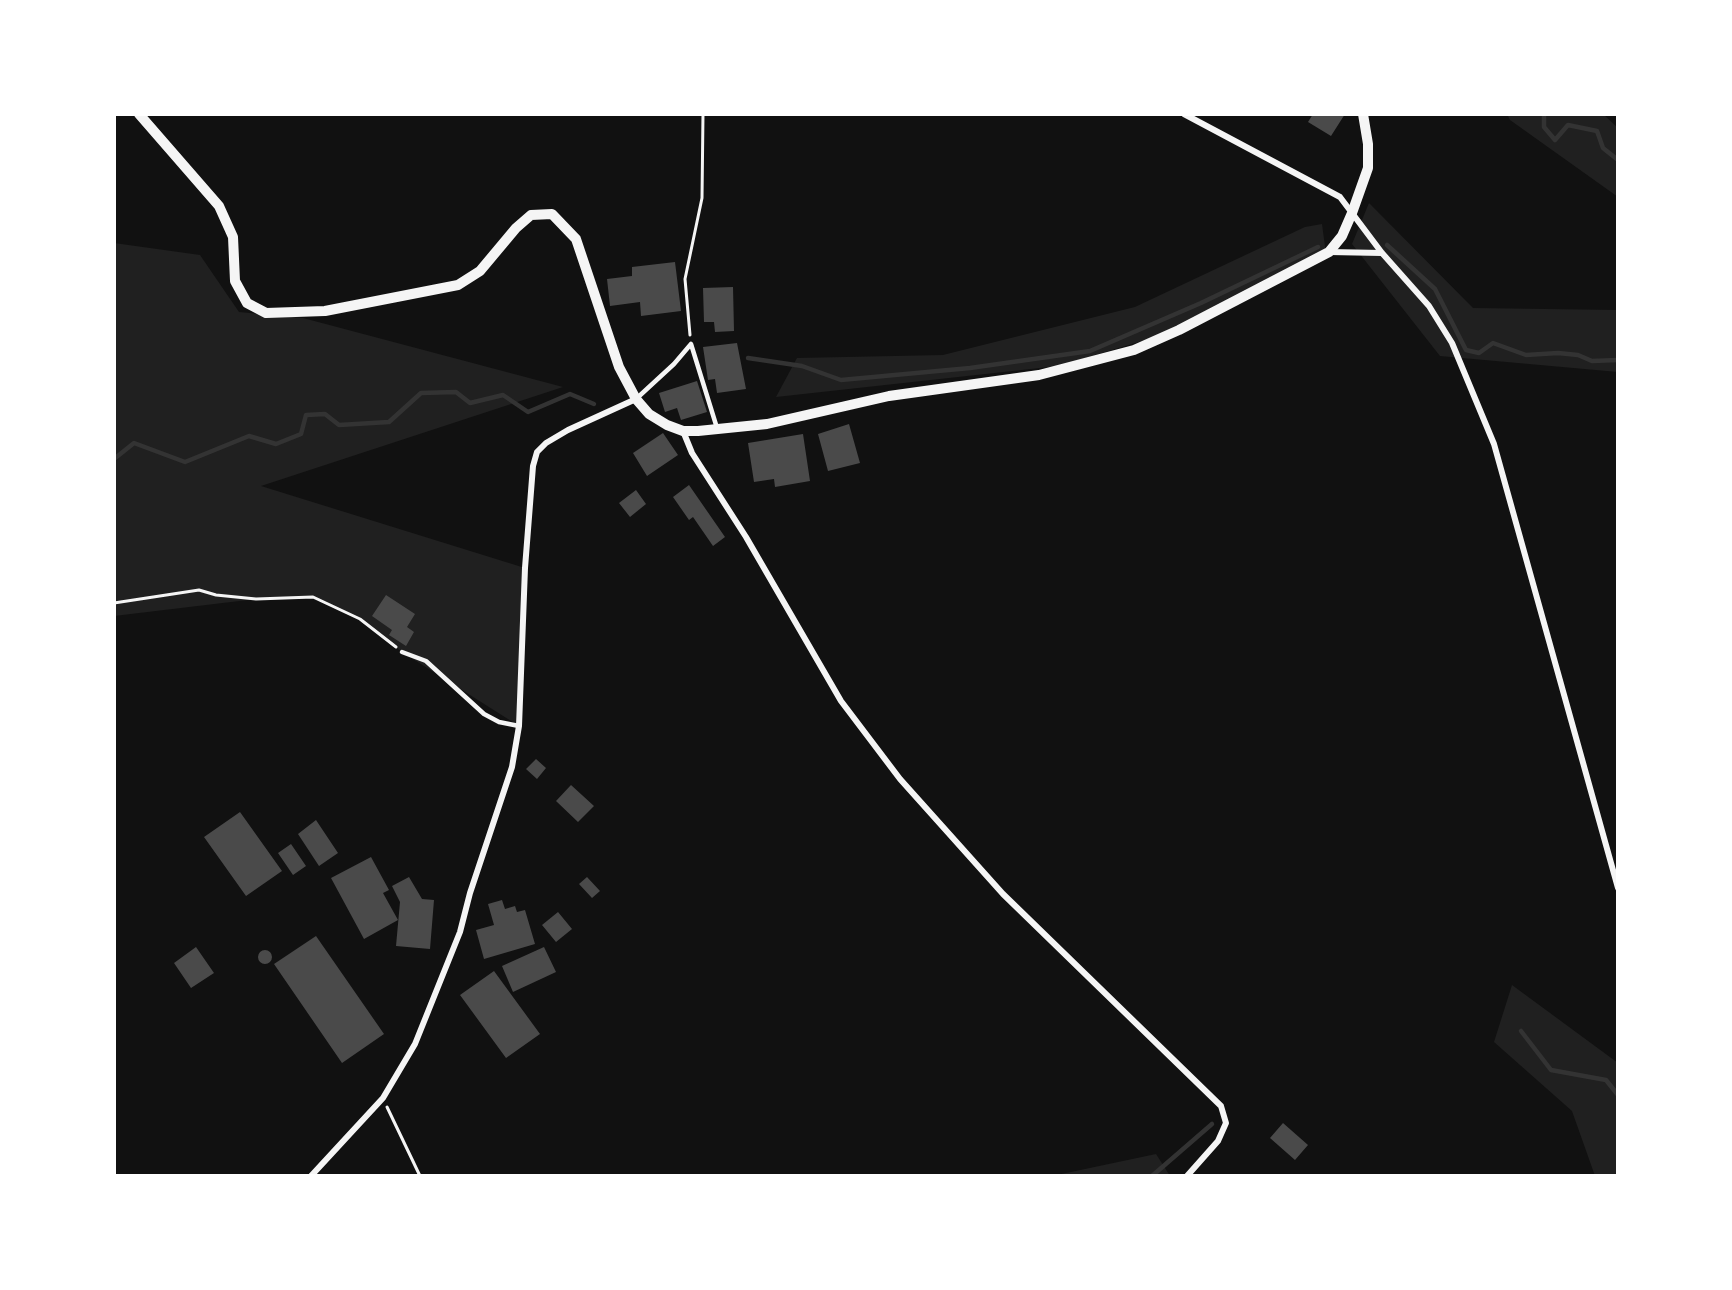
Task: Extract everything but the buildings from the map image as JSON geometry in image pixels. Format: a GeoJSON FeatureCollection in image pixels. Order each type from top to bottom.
{"type":"FeatureCollection","features":[{"type":"Feature","properties":{"kind":"street"},"geometry":{"type":"LineString","coordinates":[[139,114],[219,206],[233,237],[235,281],[247,303],[266,313],[325,311],[459,285],[480,272],[516,228],[531,215],[552,214],[576,239],[619,367],[636,399],[649,414],[683,431],[718,430],[790,420],[889,396],[1039,375],[1134,350],[1179,330],[1329,252],[1341,236],[1353,213],[1368,168],[1368,144],[1363,114]]}},
{"type":"Feature","properties":{"kind":"street"},"geometry":{"type":"LineString","coordinates":[[1184,114],[1340,197],[1382,253],[1429,306],[1452,343],[1494,444],[1618,888]]}},
{"type":"Feature","properties":{"kind":"street"},"geometry":{"type":"LineString","coordinates":[[1329,252],[1382,253]]}},
{"type":"Feature","properties":{"kind":"street"},"geometry":{"type":"LineString","coordinates":[[311,1176],[382,1098],[416,1044],[460,932],[470,893],[512,766],[519,726],[525,568],[532,466],[537,452],[546,443],[568,430],[636,399]]}},
{"type":"Feature","properties":{"kind":"street"},"geometry":{"type":"LineString","coordinates":[[683,431],[692,453],[746,537],[841,701],[900,778],[1003,894],[1221,1106],[1226,1123],[1218,1141],[1187,1176]]}},
{"type":"Feature","properties":{"kind":"lane"},"geometry":{"type":"LineString","coordinates":[[636,399],[674,364],[691,344]]}},
{"type":"Feature","properties":{"kind":"lane"},"geometry":{"type":"LineString","coordinates":[[691,344],[718,430]]}},
{"type":"Feature","properties":{"kind":"lane"},"geometry":{"type":"LineString","coordinates":[[402,652],[426,662],[484,714],[499,722],[519,726]]}},
{"type":"Feature","properties":{"kind":"path"},"geometry":{"type":"LineString","coordinates":[[691,344],[685,279],[702,198],[703,114]]}},
{"type":"Feature","properties":{"kind":"path"},"geometry":{"type":"LineString","coordinates":[[114,603],[199,590],[216,596],[256,599],[313,597],[360,619],[402,652]]}},
{"type":"Feature","properties":{"kind":"path"},"geometry":{"type":"LineString","coordinates":[[382,1098],[420,1176]]}},
{"type":"Feature","properties":{"kind":"shaded area"},"geometry":{"type":"Polygon","coordinates":[[[1507,114],[1603,114],[1618,128],[1618,197],[1510,120],[1507,114]]]}},
{"type":"Feature","properties":{"kind":"shaded area"},"geometry":{"type":"Polygon","coordinates":[[[1369,203],[1473,308],[1618,310],[1618,372],[1440,356],[1352,244],[1369,203]]]}},
{"type":"Feature","properties":{"kind":"shaded area"},"geometry":{"type":"Polygon","coordinates":[[[1322,224],[1326,254],[1179,330],[1058,366],[776,397],[797,358],[943,355],[1135,307],[1305,227],[1322,224]]]}},
{"type":"Feature","properties":{"kind":"shaded area"},"geometry":{"type":"Polygon","coordinates":[[[114,243],[200,255],[239,312],[303,318],[563,387],[261,486],[525,568],[519,726],[402,652],[352,615],[313,597],[256,599],[114,616],[114,243]]]}},
{"type":"Feature","properties":{"kind":"shaded area"},"geometry":{"type":"Polygon","coordinates":[[[1512,985],[1618,1063],[1618,1176],[1595,1176],[1572,1111],[1494,1042],[1512,985]]]}},
{"type":"Feature","properties":{"kind":"shaded area"},"geometry":{"type":"Polygon","coordinates":[[[1156,1154],[1170,1176],[1052,1176],[1156,1154]]]}},
{"type":"Feature","properties":{"kind":"waterway"},"geometry":{"type":"LineString","coordinates":[[1544,114],[1544,127],[1555,140],[1568,125],[1597,131],[1603,148],[1618,160]]}},
{"type":"Feature","properties":{"kind":"waterway"},"geometry":{"type":"LineString","coordinates":[[1387,245],[1435,289],[1466,350],[1479,353],[1493,343],[1526,355],[1558,353],[1578,355],[1592,361],[1618,360]]}},
{"type":"Feature","properties":{"kind":"waterway"},"geometry":{"type":"LineString","coordinates":[[748,358],[802,366],[841,380],[970,368],[1090,351],[1201,303],[1318,247]]}},
{"type":"Feature","properties":{"kind":"waterway"},"geometry":{"type":"LineString","coordinates":[[114,459],[134,443],[185,462],[249,436],[276,444],[301,434],[306,415],[325,414],[339,425],[389,422],[421,393],[456,392],[470,403],[503,395],[528,412],[570,394],[594,404]]}},
{"type":"Feature","properties":{"kind":"waterway"},"geometry":{"type":"LineString","coordinates":[[1521,1031],[1551,1070],[1606,1080],[1618,1095]]}},
{"type":"Feature","properties":{"kind":"waterway"},"geometry":{"type":"LineString","coordinates":[[1152,1176],[1212,1124]]}}]}
